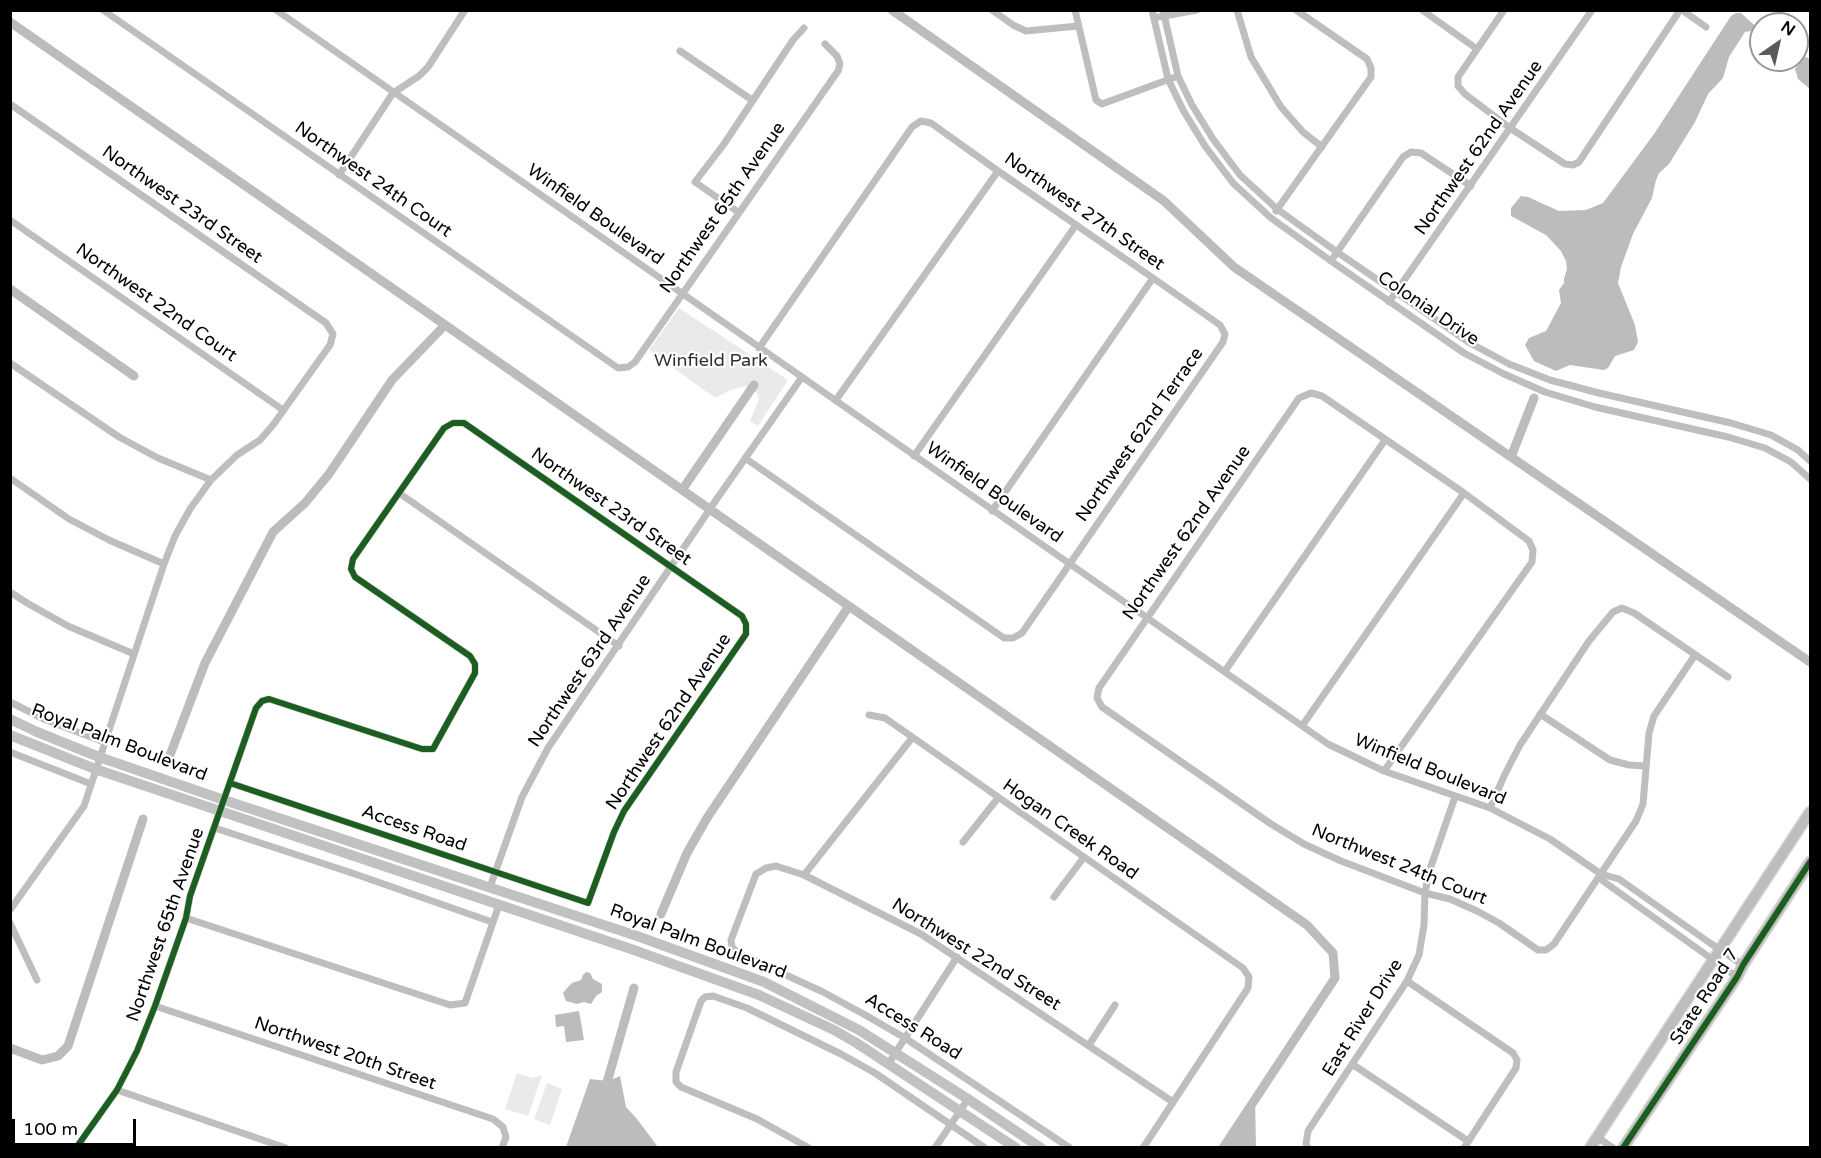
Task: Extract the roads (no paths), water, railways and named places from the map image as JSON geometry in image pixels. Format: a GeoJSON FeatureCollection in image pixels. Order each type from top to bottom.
{"type":"FeatureCollection","features":[{"type":"Feature","properties":{"kind":"main road","name":"Royal Palm Boulevard"},"geometry":{"type":"LineString","coordinates":[[10,719],[99,757],[519,896],[764,982],[819,1008],[896,1052],[1041,1148]]}},
{"type":"Feature","properties":{"kind":"main road","name":"Royal Palm Boulevard"},"geometry":{"type":"LineString","coordinates":[[10,735],[95,770],[631,949],[759,995],[834,1030],[1016,1148]]}},
{"type":"Feature","properties":{"kind":"main road","name":"State Road 7"},"geometry":{"type":"LineString","coordinates":[[1590,1148],[1810,812]]}},
{"type":"Feature","properties":{"kind":"main road","name":"State Road 7"},"geometry":{"type":"LineString","coordinates":[[1623,1148],[1737,977],[1810,862]]}},
{"type":"Feature","properties":{"kind":"main road"},"geometry":{"type":"LineString","coordinates":[[464,893],[478,892],[490,887]]}},
{"type":"Feature","properties":{"kind":"main road"},"geometry":{"type":"LineString","coordinates":[[499,905],[502,900],[519,896]]}},
{"type":"Feature","properties":{"kind":"street","name":"Northwest 24th Court"},"geometry":{"type":"LineString","coordinates":[[103,10],[618,368],[628,367]]}},
{"type":"Feature","properties":{"kind":"street"},"geometry":{"type":"LineString","coordinates":[[339,175],[393,93],[419,76],[428,67],[465,10]]}},
{"type":"Feature","properties":{"kind":"street"},"geometry":{"type":"LineString","coordinates":[[992,10],[1026,31],[1078,26]]}},
{"type":"Feature","properties":{"kind":"street"},"geometry":{"type":"LineString","coordinates":[[1075,10],[1096,100],[1102,104],[1178,76]]}},
{"type":"Feature","properties":{"kind":"street"},"geometry":{"type":"LineString","coordinates":[[1153,15],[1197,10]]}},
{"type":"Feature","properties":{"kind":"street"},"geometry":{"type":"LineString","coordinates":[[1237,10],[1251,57],[1281,107],[1303,132],[1322,147]]}},
{"type":"Feature","properties":{"kind":"street"},"geometry":{"type":"LineString","coordinates":[[1271,218],[1371,77],[1371,68],[1367,59],[1296,10]]}},
{"type":"Feature","properties":{"kind":"street"},"geometry":{"type":"LineString","coordinates":[[1422,10],[1477,49]]}},
{"type":"Feature","properties":{"kind":"street"},"geometry":{"type":"LineString","coordinates":[[1504,10],[1458,76],[1458,86],[1465,94],[1510,128],[1565,164],[1573,165],[1579,162],[1681,10],[1706,27]]}},
{"type":"Feature","properties":{"kind":"street","name":"Northwest 62nd Avenue"},"geometry":{"type":"LineString","coordinates":[[1389,302],[1592,10]]}},
{"type":"Feature","properties":{"kind":"street","name":"Winfield Boulevard"},"geometry":{"type":"LineString","coordinates":[[281,12],[393,93],[1328,744],[1384,771],[1490,808],[1550,839],[1601,874],[1619,879],[1717,955],[1737,977]]}},
{"type":"Feature","properties":{"kind":"street","name":"Colonial Drive"},"geometry":{"type":"LineString","coordinates":[[1163,14],[1178,76],[1192,105],[1213,139],[1240,175],[1277,209],[1337,252],[1470,343],[1509,364],[1550,380],[1731,423],[1771,435],[1798,450],[1810,460]]}},
{"type":"Feature","properties":{"kind":"street","name":"Colonial Drive"},"geometry":{"type":"LineString","coordinates":[[1153,15],[1168,80],[1183,110],[1233,183],[1271,218],[1389,302],[1464,353],[1545,392],[1595,407],[1728,436],[1765,448],[1791,462],[1810,479]]}},
{"type":"Feature","properties":{"kind":"street"},"geometry":{"type":"LineString","coordinates":[[738,212],[694,182],[724,144],[793,40],[804,28]]}},
{"type":"Feature","properties":{"kind":"street","name":"Northwest 65th Avenue"},"geometry":{"type":"LineString","coordinates":[[628,367],[635,362],[838,71],[840,64],[837,56],[825,44]]}},
{"type":"Feature","properties":{"kind":"street"},"geometry":{"type":"LineString","coordinates":[[680,51],[752,100]]}},
{"type":"Feature","properties":{"kind":"street","name":"Northwest 23rd Street"},"geometry":{"type":"LineString","coordinates":[[10,104],[326,323],[333,334],[330,345],[283,410]]}},
{"type":"Feature","properties":{"kind":"street","name":"Northwest 27th Street"},"geometry":{"type":"LineString","coordinates":[[759,348],[912,127],[921,121],[931,123],[1153,278],[1220,325],[1225,334]]}},
{"type":"Feature","properties":{"kind":"street"},"geometry":{"type":"LineString","coordinates":[[1331,261],[1402,157],[1411,152],[1421,153],[1471,186]]}},
{"type":"Feature","properties":{"kind":"street"},"geometry":{"type":"LineString","coordinates":[[836,400],[998,171]]}},
{"type":"Feature","properties":{"kind":"street","name":"Northwest 22nd Court"},"geometry":{"type":"LineString","coordinates":[[10,220],[283,410]]}},
{"type":"Feature","properties":{"kind":"street"},"geometry":{"type":"LineString","coordinates":[[914,456],[1076,225]]}},
{"type":"Feature","properties":{"kind":"street"},"geometry":{"type":"LineString","coordinates":[[992,511],[1153,278]]}},
{"type":"Feature","properties":{"kind":"street","name":"Northwest 62nd Terrace"},"geometry":{"type":"LineString","coordinates":[[746,458],[1004,638],[1013,638],[1022,633],[1223,342],[1225,334]]}},
{"type":"Feature","properties":{"kind":"street"},"geometry":{"type":"LineString","coordinates":[[10,363],[119,437],[158,458],[211,480]]}},
{"type":"Feature","properties":{"kind":"street","name":"Northwest 63rd Avenue"},"geometry":{"type":"LineString","coordinates":[[490,887],[510,828],[536,770],[568,717],[802,377]]}},
{"type":"Feature","properties":{"kind":"street"},"geometry":{"type":"LineString","coordinates":[[1545,392],[1550,380]]}},
{"type":"Feature","properties":{"kind":"street","name":"Northwest 62nd Avenue"},"geometry":{"type":"LineString","coordinates":[[1098,698],[1099,688],[1299,398],[1311,393],[1322,396],[1385,440]]}},
{"type":"Feature","properties":{"kind":"street"},"geometry":{"type":"LineString","coordinates":[[1595,407],[1599,393]]}},
{"type":"Feature","properties":{"kind":"street"},"geometry":{"type":"LineString","coordinates":[[1661,422],[1663,408]]}},
{"type":"Feature","properties":{"kind":"street"},"geometry":{"type":"LineString","coordinates":[[10,910],[84,806],[175,536],[190,509],[211,480],[237,455],[260,440],[283,410]]}},
{"type":"Feature","properties":{"kind":"street","name":"Northwest 23rd Street"},"geometry":{"type":"LineString","coordinates":[[399,494],[444,428],[453,423],[464,423],[742,616],[746,624]]}},
{"type":"Feature","properties":{"kind":"street"},"geometry":{"type":"LineString","coordinates":[[1226,671],[1385,440],[1464,493],[1529,541],[1533,550],[1532,562],[1384,771]]}},
{"type":"Feature","properties":{"kind":"street"},"geometry":{"type":"LineString","coordinates":[[10,478],[69,519],[109,540],[164,564]]}},
{"type":"Feature","properties":{"kind":"street"},"geometry":{"type":"LineString","coordinates":[[1302,726],[1464,493]]}},
{"type":"Feature","properties":{"kind":"street"},"geometry":{"type":"LineString","coordinates":[[399,494],[619,646]]}},
{"type":"Feature","properties":{"kind":"street","name":"Northwest 65th Avenue"},"geometry":{"type":"LineString","coordinates":[[76,1148],[117,1090],[156,1006],[186,918],[190,896],[256,708],[262,701],[269,699],[422,749],[433,749],[475,673],[475,664],[470,656],[355,577],[351,569],[353,559],[399,494]]}},
{"type":"Feature","properties":{"kind":"street"},"geometry":{"type":"LineString","coordinates":[[10,592],[68,626],[134,654]]}},
{"type":"Feature","properties":{"kind":"street"},"geometry":{"type":"LineString","coordinates":[[1490,808],[1514,755],[1589,641],[1613,612],[1622,608],[1634,613],[1728,677]]}},
{"type":"Feature","properties":{"kind":"street","name":"Northwest 62nd Avenue"},"geometry":{"type":"LineString","coordinates":[[588,903],[624,811],[746,634],[746,624]]}},
{"type":"Feature","properties":{"kind":"street"},"geometry":{"type":"LineString","coordinates":[[1601,874],[1636,821],[1643,804],[1649,732],[1654,716],[1695,655]]}},
{"type":"Feature","properties":{"kind":"street","name":"Northwest 24th Court"},"geometry":{"type":"LineString","coordinates":[[1098,698],[1102,707],[1271,824],[1304,844],[1341,861],[1425,893],[1450,899],[1477,911],[1500,923],[1538,950],[1546,950],[1554,944],[1601,874]]}},
{"type":"Feature","properties":{"kind":"street"},"geometry":{"type":"LineString","coordinates":[[10,702],[46,720],[104,742]]}},
{"type":"Feature","properties":{"kind":"street"},"geometry":{"type":"LineString","coordinates":[[1540,714],[1610,760],[1629,765],[1646,766]]}},
{"type":"Feature","properties":{"kind":"street","name":"Hogan Creek Road"},"geometry":{"type":"LineString","coordinates":[[869,716],[885,718],[1243,968],[1249,977],[1248,988],[1173,1102]]}},
{"type":"Feature","properties":{"kind":"street"},"geometry":{"type":"LineString","coordinates":[[804,875],[912,738]]}},
{"type":"Feature","properties":{"kind":"street"},"geometry":{"type":"LineString","coordinates":[[10,752],[91,784]]}},
{"type":"Feature","properties":{"kind":"street","name":"Access Road"},"geometry":{"type":"LineString","coordinates":[[230,783],[588,903]]}},
{"type":"Feature","properties":{"kind":"street","name":"East River Drive"},"geometry":{"type":"LineString","coordinates":[[1307,1146],[1308,1131],[1407,981],[1419,955],[1429,872],[1455,797]]}},
{"type":"Feature","properties":{"kind":"street"},"geometry":{"type":"LineString","coordinates":[[963,842],[998,798]]}},
{"type":"Feature","properties":{"kind":"street"},"geometry":{"type":"LineString","coordinates":[[215,828],[492,922]]}},
{"type":"Feature","properties":{"kind":"street"},"geometry":{"type":"LineString","coordinates":[[1054,897],[1084,857]]}},
{"type":"Feature","properties":{"kind":"street","name":"Northwest 22nd Street"},"geometry":{"type":"LineString","coordinates":[[732,947],[731,940],[756,874],[766,868],[776,866],[804,875],[921,934],[1173,1102]]}},
{"type":"Feature","properties":{"kind":"street"},"geometry":{"type":"LineString","coordinates":[[186,918],[450,1005],[460,1005],[465,1003],[499,905]]}},
{"type":"Feature","properties":{"kind":"street"},"geometry":{"type":"LineString","coordinates":[[10,923],[37,980]]}},
{"type":"Feature","properties":{"kind":"street","name":"Access Road"},"geometry":{"type":"LineString","coordinates":[[732,947],[738,953],[823,992],[905,1038],[1070,1148]]}},
{"type":"Feature","properties":{"kind":"street","name":"Winfield Boulevard"},"geometry":{"type":"LineString","coordinates":[[1717,955],[1743,965]]}},
{"type":"Feature","properties":{"kind":"street"},"geometry":{"type":"LineString","coordinates":[[889,1064],[957,957]]}},
{"type":"Feature","properties":{"kind":"street"},"geometry":{"type":"LineString","coordinates":[[1352,1064],[1466,1144],[1516,1068],[1517,1060],[1513,1053],[1407,981]]}},
{"type":"Feature","properties":{"kind":"street"},"geometry":{"type":"LineString","coordinates":[[809,1148],[758,1119],[681,1087],[675,1082],[676,1072],[701,1001],[705,997],[713,996],[747,1008],[842,1054],[875,1073],[985,1148]]}},
{"type":"Feature","properties":{"kind":"street"},"geometry":{"type":"LineString","coordinates":[[1089,1044],[1115,1005]]}},
{"type":"Feature","properties":{"kind":"street","name":"Northwest 20th Street"},"geometry":{"type":"LineString","coordinates":[[156,1006],[493,1119],[503,1127],[506,1137],[502,1148]]}},
{"type":"Feature","properties":{"kind":"street"},"geometry":{"type":"LineString","coordinates":[[117,1090],[286,1148]]}},
{"type":"Feature","properties":{"kind":"street"},"geometry":{"type":"LineString","coordinates":[[934,1148],[968,1099]]}},
{"type":"Feature","properties":{"kind":"street"},"geometry":{"type":"LineString","coordinates":[[1143,1148],[1173,1102]]}},
{"type":"Feature","properties":{"kind":"street"},"geometry":{"type":"LineString","coordinates":[[1597,1137],[1613,1148]]}},
{"type":"Feature","properties":{"kind":"waterway"},"geometry":{"type":"LineString","coordinates":[[892,10],[1164,201],[1234,267],[1810,662]]}},
{"type":"Feature","properties":{"kind":"waterway"},"geometry":{"type":"LineString","coordinates":[[10,22],[1307,925],[1333,953],[1335,978],[1223,1148]]}},
{"type":"Feature","properties":{"kind":"waterway"},"geometry":{"type":"LineString","coordinates":[[10,289],[134,376]]}},
{"type":"Feature","properties":{"kind":"waterway"},"geometry":{"type":"LineString","coordinates":[[170,755],[205,663],[273,532],[305,503],[329,474],[392,380],[445,325]]}},
{"type":"Feature","properties":{"kind":"waterway"},"geometry":{"type":"LineString","coordinates":[[682,490],[754,385]]}},
{"type":"Feature","properties":{"kind":"waterway"},"geometry":{"type":"LineString","coordinates":[[1511,457],[1534,398]]}},
{"type":"Feature","properties":{"kind":"waterway"},"geometry":{"type":"LineString","coordinates":[[661,914],[687,853],[707,818],[849,606]]}},
{"type":"Feature","properties":{"kind":"waterway"},"geometry":{"type":"LineString","coordinates":[[10,1048],[42,1060],[58,1056],[68,1046],[143,819]]}},
{"type":"Feature","properties":{"kind":"waterway"},"geometry":{"type":"LineString","coordinates":[[604,1093],[634,988]]}},
{"type":"Feature","properties":{"kind":"park label","name":"Winfield Park"},"geometry":{"type":"Point","coordinates":[711,361]}}]}
